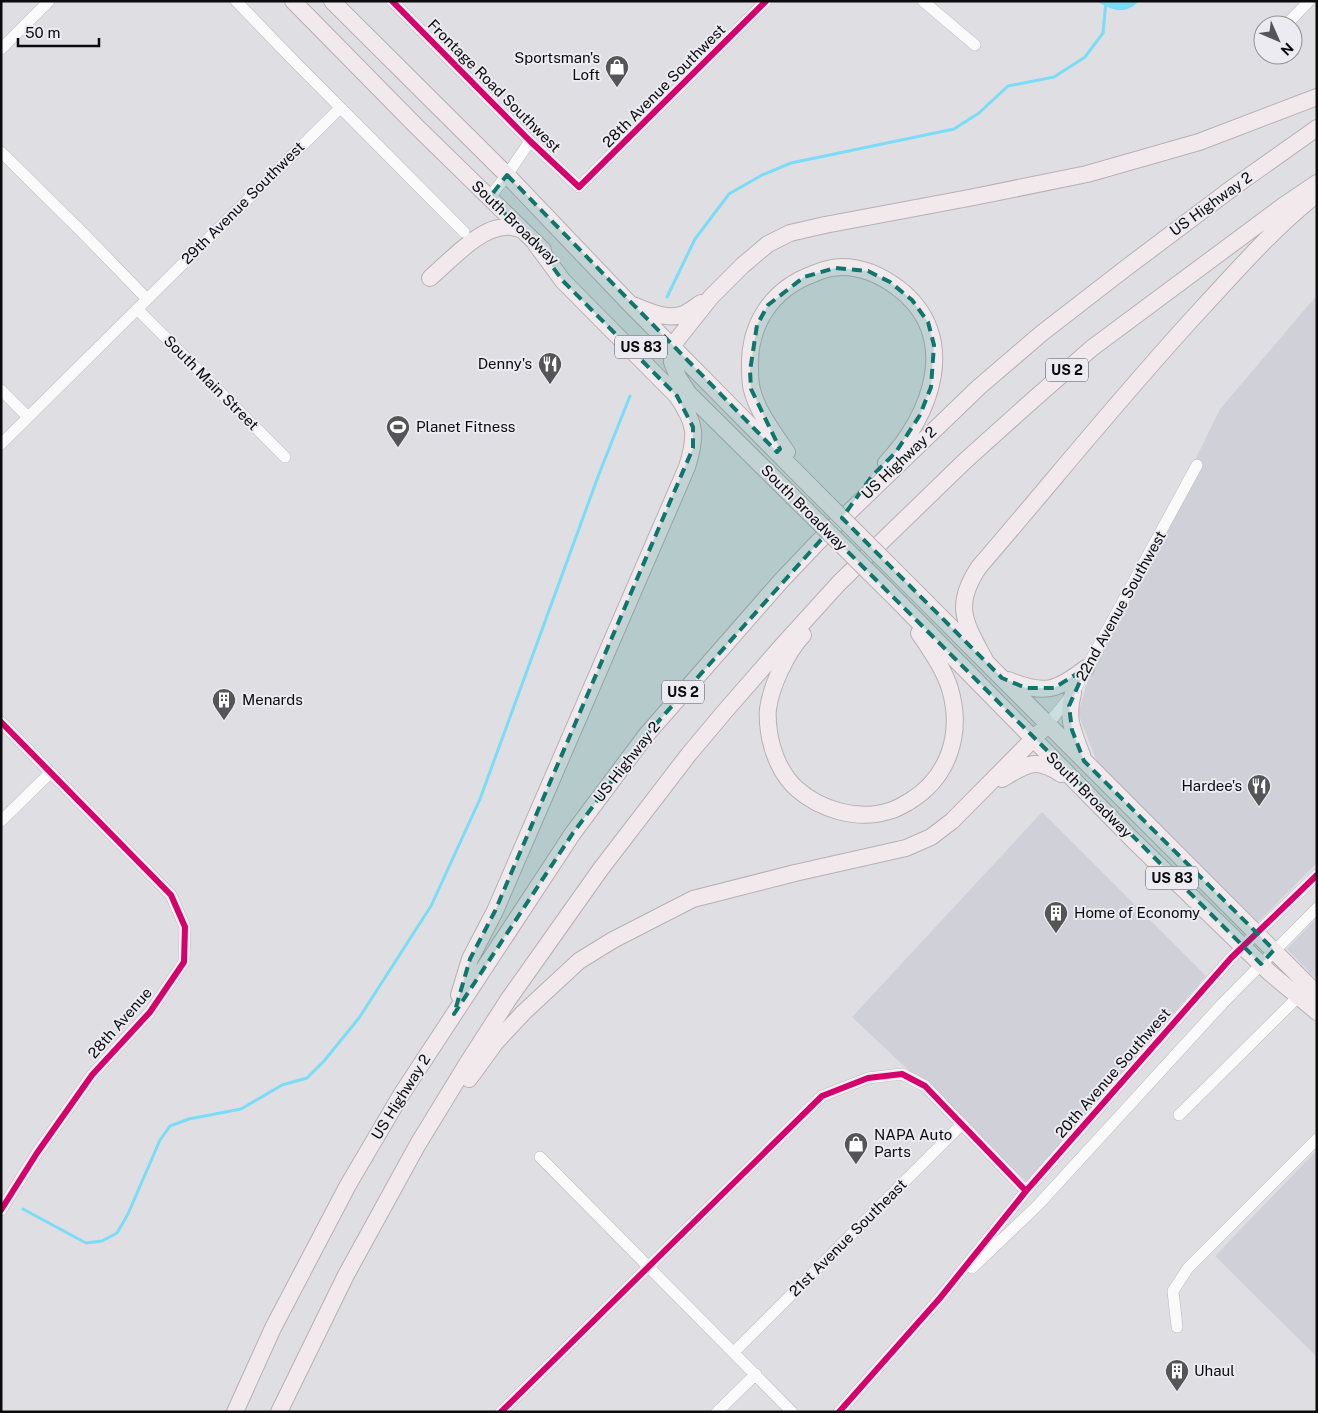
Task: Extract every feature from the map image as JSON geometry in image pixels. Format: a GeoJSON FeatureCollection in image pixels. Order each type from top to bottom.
{"type":"FeatureCollection","features":[{"type":"Feature","properties":{"kind":"highway","name":"South Broadway"},"geometry":{"type":"LineString","coordinates":[[293,1],[489,198],[888,591],[1134,841],[1261,964],[1317,1012]]}},
{"type":"Feature","properties":{"kind":"highway","name":"South Broadway"},"geometry":{"type":"LineString","coordinates":[[332,1],[507,175],[629,303],[1317,994]]}},
{"type":"Feature","properties":{"kind":"highway"},"geometry":{"type":"LineString","coordinates":[[689,394],[678,377],[672,362],[672,346],[711,297],[743,265],[768,244],[790,233],[1087,174],[1199,142],[1317,97]]}},
{"type":"Feature","properties":{"kind":"highway","name":"US Highway 2"},"geometry":{"type":"LineString","coordinates":[[235,1412],[273,1328],[348,1185],[401,1096],[573,833],[647,734],[780,582],[816,544],[979,387],[1042,333],[1235,186],[1317,128]]}},
{"type":"Feature","properties":{"kind":"highway","name":"US 2"},"geometry":{"type":"LineString","coordinates":[[279,1412],[346,1275],[418,1144],[470,1059],[508,1000],[600,870],[689,754],[726,710],[839,583],[980,448],[1092,348],[1283,206],[1317,183]]}},
{"type":"Feature","properties":{"kind":"highway"},"geometry":{"type":"LineString","coordinates":[[986,662],[968,628],[964,618],[963,606],[968,585],[979,568],[1176,336],[1251,255],[1306,202],[1317,194]]}},
{"type":"Feature","properties":{"kind":"highway"},"geometry":{"type":"LineString","coordinates":[[430,278],[478,236],[507,226],[522,230]]}},
{"type":"Feature","properties":{"kind":"highway"},"geometry":{"type":"LineString","coordinates":[[454,1014],[470,959],[495,910],[687,467],[693,448],[693,427],[687,411],[677,396],[563,281],[535,243]]}},
{"type":"Feature","properties":{"kind":"highway"},"geometry":{"type":"LineString","coordinates":[[812,487],[764,416],[751,388],[750,359],[756,326],[768,305],[782,292],[804,277],[843,267],[868,271],[890,282],[921,311],[928,322],[932,335],[934,371],[928,399],[920,415],[896,452],[872,476],[854,507]]}},
{"type":"Feature","properties":{"kind":"highway"},"geometry":{"type":"LineString","coordinates":[[629,303],[661,316],[673,316],[684,313],[711,297]]}},
{"type":"Feature","properties":{"kind":"highway"},"geometry":{"type":"LineString","coordinates":[[839,583],[822,614],[799,639],[782,668],[768,709],[767,721],[778,763],[786,775],[797,788],[808,796],[840,812],[864,815],[889,812],[903,805],[936,780],[944,768],[950,752],[954,738],[955,722],[954,704],[950,689],[939,665],[900,604]]}},
{"type":"Feature","properties":{"kind":"highway"},"geometry":{"type":"LineString","coordinates":[[1002,678],[1026,688],[1054,688],[1086,668]]}},
{"type":"Feature","properties":{"kind":"highway"},"geometry":{"type":"LineString","coordinates":[[1073,693],[1069,706],[1072,730],[1084,761]]}},
{"type":"Feature","properties":{"kind":"highway","name":"22nd Avenue Southwest"},"geometry":{"type":"LineString","coordinates":[[985,789],[1048,724]]}},
{"type":"Feature","properties":{"kind":"highway"},"geometry":{"type":"LineString","coordinates":[[418,1144],[496,1042],[524,1012],[579,961],[642,924],[693,899],[794,872],[906,848],[931,837],[952,821],[985,789],[1024,766],[1040,764],[1049,766],[1081,787]]}},
{"type":"Feature","properties":{"kind":"street"},"geometry":{"type":"LineString","coordinates":[[1,49],[50,1]]}},
{"type":"Feature","properties":{"kind":"street"},"geometry":{"type":"LineString","coordinates":[[236,1],[464,232]]}},
{"type":"Feature","properties":{"kind":"street","name":"Frontage Road Southwest"},"geometry":{"type":"LineString","coordinates":[[392,1],[530,141],[579,187]]}},
{"type":"Feature","properties":{"kind":"street","name":"28th Avenue Southwest"},"geometry":{"type":"LineString","coordinates":[[579,187],[766,1]]}},
{"type":"Feature","properties":{"kind":"street"},"geometry":{"type":"LineString","coordinates":[[923,1],[975,45]]}},
{"type":"Feature","properties":{"kind":"street"},"geometry":{"type":"LineString","coordinates":[[1296,15],[1309,1]]}},
{"type":"Feature","properties":{"kind":"street","name":"29th Avenue Southwest"},"geometry":{"type":"LineString","coordinates":[[1,444],[340,108]]}},
{"type":"Feature","properties":{"kind":"street"},"geometry":{"type":"LineString","coordinates":[[489,198],[530,141]]}},
{"type":"Feature","properties":{"kind":"street"},"geometry":{"type":"LineString","coordinates":[[1,152],[146,299]]}},
{"type":"Feature","properties":{"kind":"street","name":"South Main Street"},"geometry":{"type":"LineString","coordinates":[[137,309],[285,457]]}},
{"type":"Feature","properties":{"kind":"street"},"geometry":{"type":"LineString","coordinates":[[1,390],[28,417]]}},
{"type":"Feature","properties":{"kind":"street","name":"22nd Avenue Southwest"},"geometry":{"type":"LineString","coordinates":[[1048,724],[1073,693],[1196,466]]}},
{"type":"Feature","properties":{"kind":"street","name":"28th Avenue"},"geometry":{"type":"LineString","coordinates":[[1,722],[171,894],[185,927],[184,962],[150,1012],[92,1075],[37,1153],[1,1210]]}},
{"type":"Feature","properties":{"kind":"street"},"geometry":{"type":"LineString","coordinates":[[1,821],[50,773]]}},
{"type":"Feature","properties":{"kind":"street","name":"20th Avenue Southwest"},"geometry":{"type":"LineString","coordinates":[[940,1298],[1026,1191],[1231,958],[1317,875]]}},
{"type":"Feature","properties":{"kind":"street","name":"20th Avenue Southwest"},"geometry":{"type":"LineString","coordinates":[[940,1298],[1038,1204],[1165,1065],[1274,950],[1317,908]]}},
{"type":"Feature","properties":{"kind":"street"},"geometry":{"type":"LineString","coordinates":[[1179,1115],[1298,996]]}},
{"type":"Feature","properties":{"kind":"street"},"geometry":{"type":"LineString","coordinates":[[501,1412],[822,1096],[868,1078],[902,1074],[925,1086],[1026,1191]]}},
{"type":"Feature","properties":{"kind":"street","name":"21st Avenue Southeast"},"geometry":{"type":"LineString","coordinates":[[734,1352],[962,1124]]}},
{"type":"Feature","properties":{"kind":"street"},"geometry":{"type":"LineString","coordinates":[[1177,1327],[1173,1290],[1188,1268],[1317,1139]]}},
{"type":"Feature","properties":{"kind":"street"},"geometry":{"type":"LineString","coordinates":[[540,1157],[792,1412]]}},
{"type":"Feature","properties":{"kind":"street"},"geometry":{"type":"LineString","coordinates":[[839,1412],[940,1298]]}},
{"type":"Feature","properties":{"kind":"street"},"geometry":{"type":"LineString","coordinates":[[717,1412],[756,1374]]}},
{"type":"Feature","properties":{"kind":"highlighted area"},"geometry":{"type":"Polygon","coordinates":[[[507,175],[777,452],[780,449],[751,389],[750,371],[757,325],[768,305],[804,277],[835,268],[868,271],[890,282],[912,300],[928,322],[934,345],[931,387],[920,415],[896,452],[872,476],[842,518],[1002,678],[1026,688],[1054,688],[1086,668],[1069,706],[1072,730],[1084,761],[1274,950],[1261,964],[828,532],[647,734],[573,833],[454,1014],[470,959],[495,911],[693,448],[693,427],[677,396],[563,281],[535,243],[489,198],[507,175]]]}},
{"type":"Feature","properties":{"kind":"shaded area"},"geometry":{"type":"Polygon","coordinates":[[[1317,295],[1317,863],[1256,924],[1097,762],[1078,713],[1089,677],[1220,409],[1317,295]]]}},
{"type":"Feature","properties":{"kind":"shaded area"},"geometry":{"type":"Polygon","coordinates":[[[1042,812],[1206,976],[1027,1182],[852,1017],[1042,812]]]}},
{"type":"Feature","properties":{"kind":"shaded area"},"geometry":{"type":"Polygon","coordinates":[[[1317,918],[1317,980],[1287,949],[1317,918]]]}},
{"type":"Feature","properties":{"kind":"shaded area"},"geometry":{"type":"Polygon","coordinates":[[[1317,1150],[1317,1357],[1215,1256],[1317,1150]]]}},
{"type":"Feature","properties":{"kind":"water"},"geometry":{"type":"Polygon","coordinates":[[[1096,1],[1139,1],[1128,9],[1118,10],[1096,1]]]}},
{"type":"Feature","properties":{"kind":"waterway"},"geometry":{"type":"LineString","coordinates":[[667,297],[695,239],[729,194],[762,175],[791,163],[954,129],[979,113],[1008,86],[1054,77],[1085,57],[1103,33],[1106,1]]}},
{"type":"Feature","properties":{"kind":"waterway"},"geometry":{"type":"LineString","coordinates":[[23,1209],[86,1243],[102,1241],[117,1233],[128,1214],[160,1140],[170,1126],[189,1119],[241,1109],[282,1085],[307,1078],[324,1061],[359,1018],[431,906],[480,799],[599,474],[630,396]]}},
{"type":"Feature","properties":{"kind":"cycle path"},"geometry":{"type":"LineString","coordinates":[[392,1],[530,141],[579,187],[766,1]]}},
{"type":"Feature","properties":{"kind":"cycle path"},"geometry":{"type":"LineString","coordinates":[[1,722],[171,895],[185,927],[184,962],[150,1012],[92,1075],[37,1153],[1,1210]]}},
{"type":"Feature","properties":{"kind":"cycle path"},"geometry":{"type":"LineString","coordinates":[[839,1412],[940,1298],[1026,1191],[1231,958],[1317,875]]}},
{"type":"Feature","properties":{"kind":"cycle path"},"geometry":{"type":"LineString","coordinates":[[501,1412],[822,1096],[868,1078],[902,1074],[925,1086],[1026,1191]]}},
{"type":"Feature","properties":{"kind":"place","name":"Sportsman's Loft"},"geometry":{"type":"Point","coordinates":[617,88]}},
{"type":"Feature","properties":{"kind":"place","name":"Denny's"},"geometry":{"type":"Point","coordinates":[550,385]}},
{"type":"Feature","properties":{"kind":"place","name":"Planet Fitness"},"geometry":{"type":"Point","coordinates":[398,448]}},
{"type":"Feature","properties":{"kind":"place","name":"Menards"},"geometry":{"type":"Point","coordinates":[224,721]}},
{"type":"Feature","properties":{"kind":"place","name":"Hardee's"},"geometry":{"type":"Point","coordinates":[1259,807]}},
{"type":"Feature","properties":{"kind":"place","name":"Home of Economy"},"geometry":{"type":"Point","coordinates":[1056,934]}},
{"type":"Feature","properties":{"kind":"place","name":"NAPA Auto Parts"},"geometry":{"type":"Point","coordinates":[856,1165]}},
{"type":"Feature","properties":{"kind":"place","name":"Uhaul"},"geometry":{"type":"Point","coordinates":[1177,1392]}}]}
